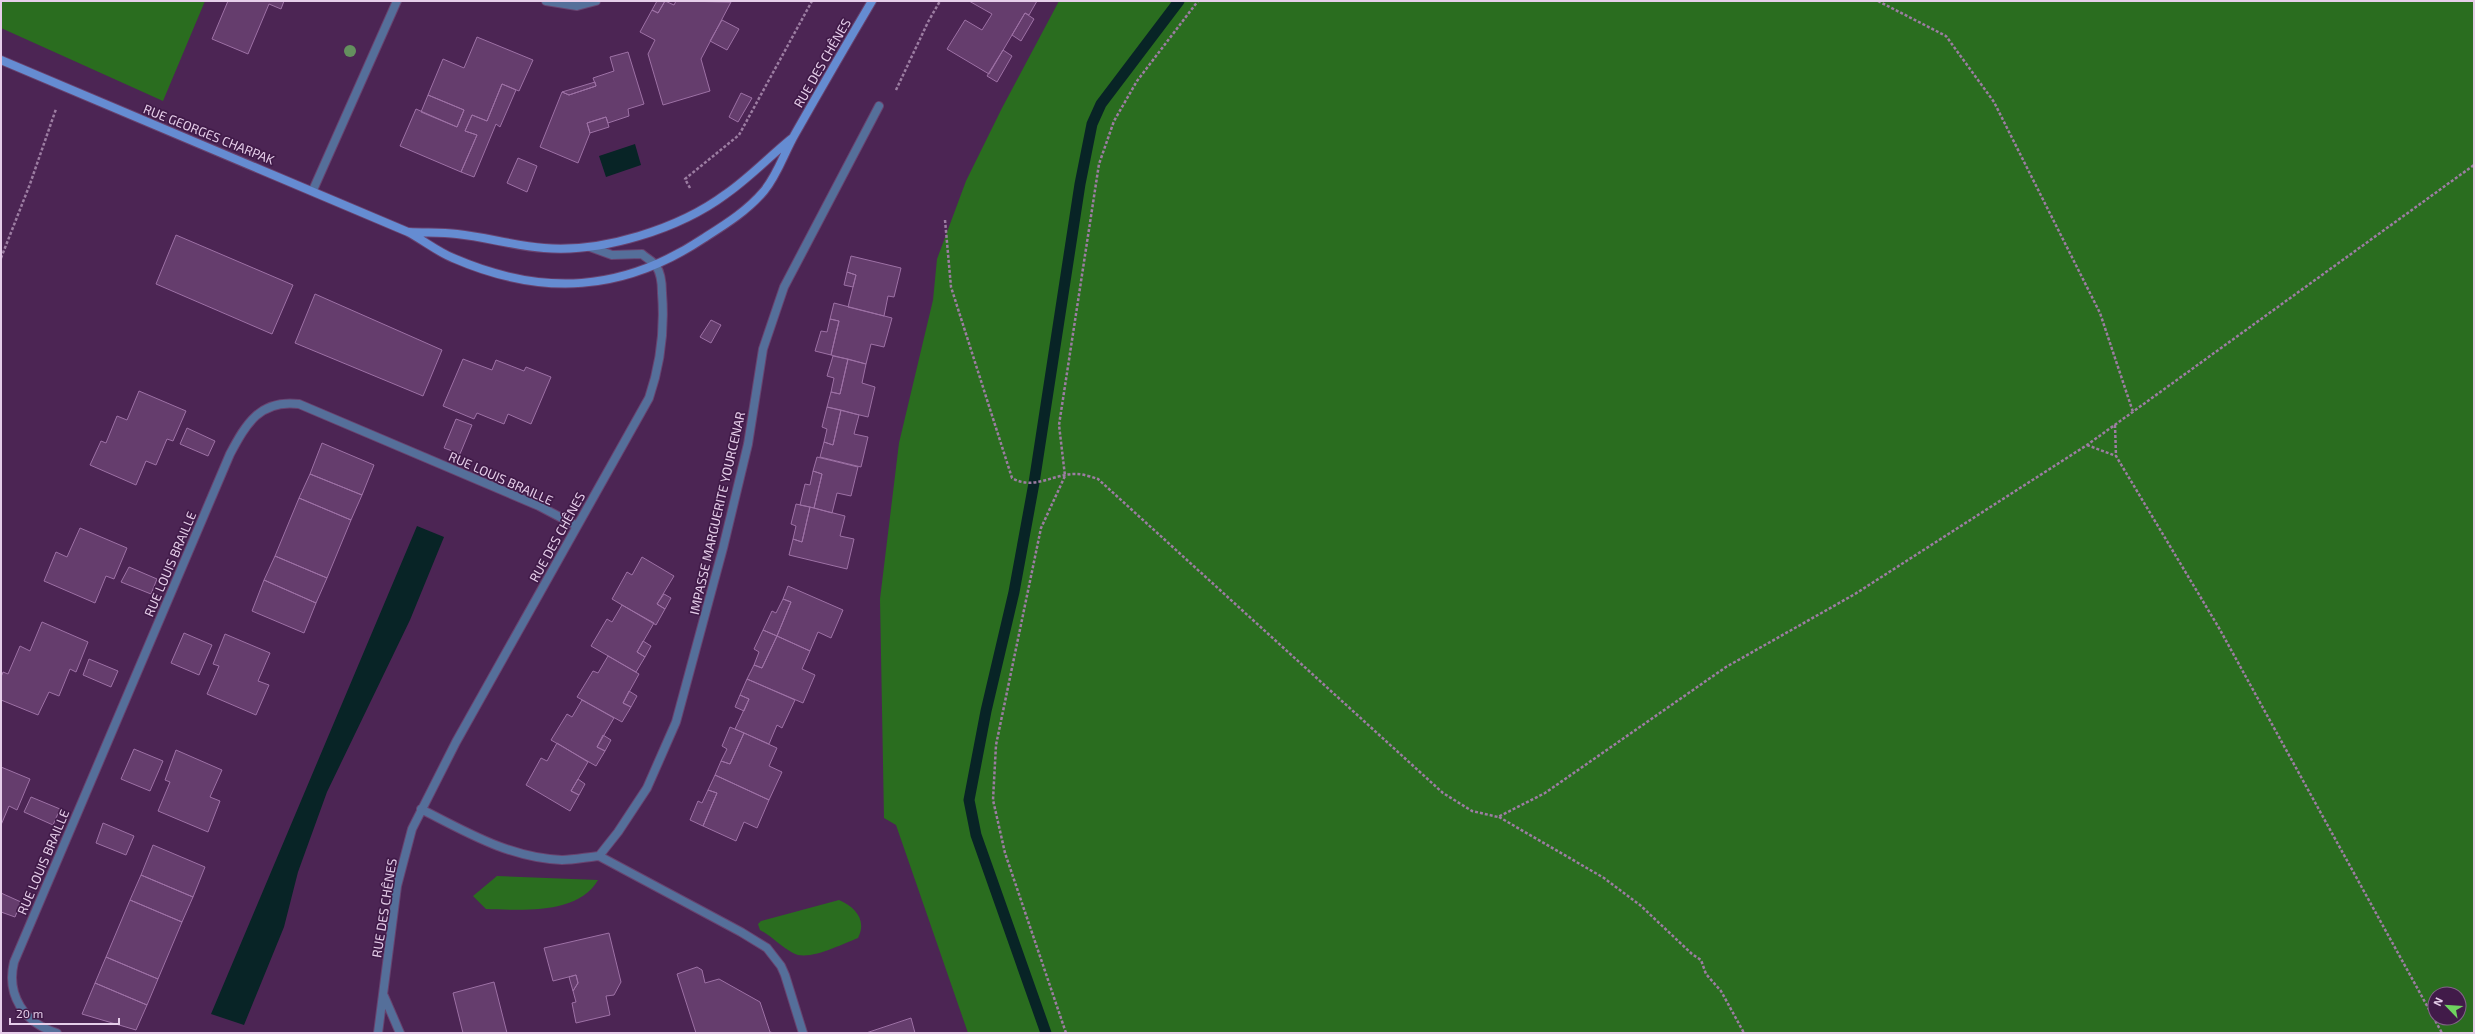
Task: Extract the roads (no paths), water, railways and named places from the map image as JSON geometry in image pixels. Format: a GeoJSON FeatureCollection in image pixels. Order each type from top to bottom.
{"type":"FeatureCollection","features":[{"type":"Feature","properties":{"kind":"street"},"geometry":{"type":"LineString","coordinates":[[313,190],[397,1]]}},
{"type":"Feature","properties":{"kind":"street"},"geometry":{"type":"LineString","coordinates":[[546,1],[577,6],[596,1]]}},
{"type":"Feature","properties":{"kind":"street","name":"RUE DES CHÊNES"},"geometry":{"type":"LineString","coordinates":[[378,1033],[384,996],[397,886],[412,829],[421,809],[648,398],[662,350],[664,332],[661,279],[657,266],[687,250],[743,211],[764,190],[872,1]]}},
{"type":"Feature","properties":{"kind":"street","name":"RUE GEORGES CHARPAK"},"geometry":{"type":"LineString","coordinates":[[1,60],[313,190],[408,232],[452,258],[500,274],[548,284],[596,282],[628,276],[657,266]]}},
{"type":"Feature","properties":{"kind":"street","name":"IMPASSE MARGUERITE YOURCENAR"},"geometry":{"type":"LineString","coordinates":[[599,856],[618,832],[647,788],[676,722],[706,614],[746,452],[763,349],[784,287],[880,106]]}},
{"type":"Feature","properties":{"kind":"street","name":"RUE DES CHÊNES"},"geometry":{"type":"LineString","coordinates":[[665,227],[703,209],[726,194],[794,136]]}},
{"type":"Feature","properties":{"kind":"street","name":"RUE GEORGES CHARPAK"},"geometry":{"type":"LineString","coordinates":[[408,232],[458,234],[544,248],[590,247],[665,227]]}},
{"type":"Feature","properties":{"kind":"street"},"geometry":{"type":"LineString","coordinates":[[590,247],[612,255],[642,254],[657,266]]}},
{"type":"Feature","properties":{"kind":"street","name":"RUE LOUIS BRAILLE"},"geometry":{"type":"LineString","coordinates":[[57,1033],[38,1024],[20,1008],[11,988],[11,974],[14,962],[230,454],[244,426],[254,416],[282,403],[299,404],[539,506],[577,526]]}},
{"type":"Feature","properties":{"kind":"street"},"geometry":{"type":"LineString","coordinates":[[421,809],[482,840],[524,856],[563,860],[599,856],[747,935],[767,948],[781,966],[786,976],[803,1033]]}},
{"type":"Feature","properties":{"kind":"street"},"geometry":{"type":"LineString","coordinates":[[384,996],[400,1033]]}},
{"type":"Feature","properties":{"kind":"waterway"},"geometry":{"type":"LineString","coordinates":[[1046,1033],[976,835],[969,800],[986,711],[1014,592],[1034,483],[1080,184],[1092,124],[1101,104],[1179,1]]}}]}
